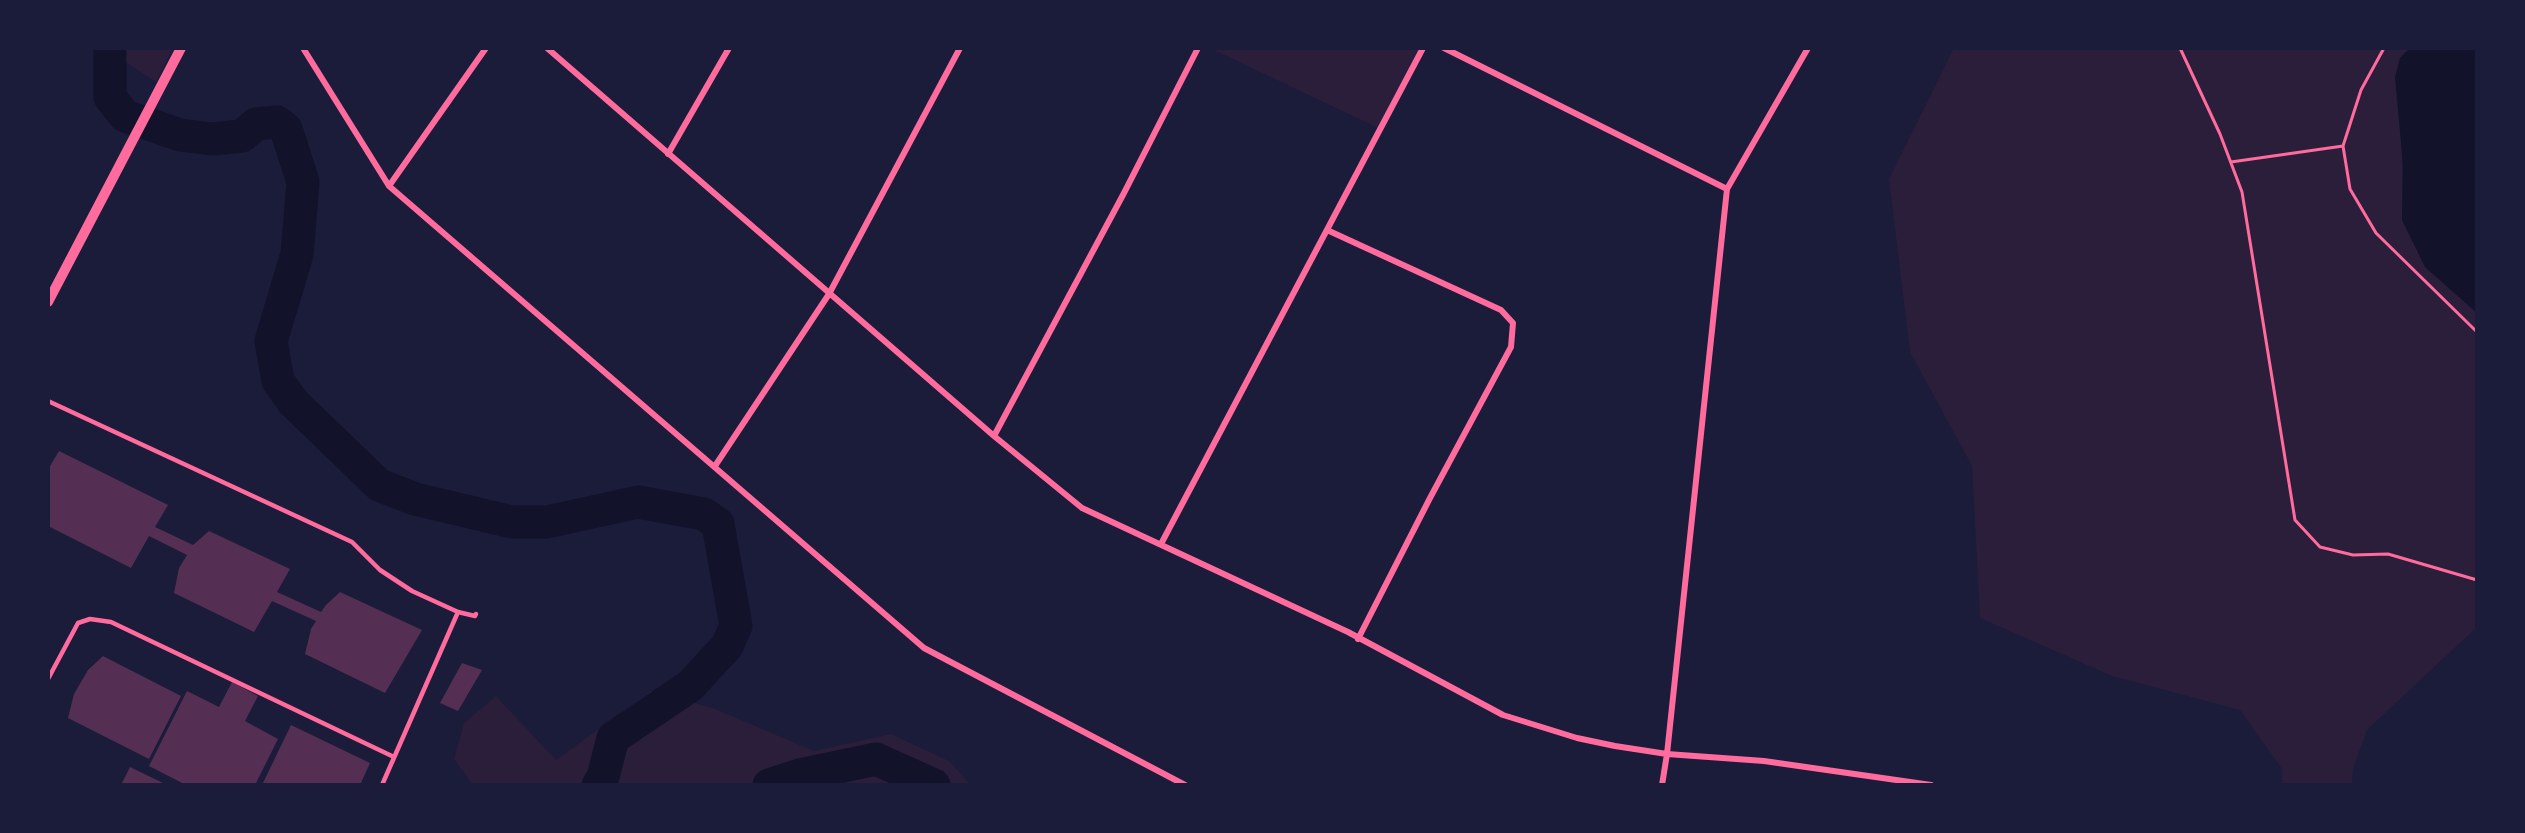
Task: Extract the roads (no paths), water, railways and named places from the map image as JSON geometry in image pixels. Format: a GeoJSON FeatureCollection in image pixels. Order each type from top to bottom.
{"type":"FeatureCollection","features":[{"type":"Feature","properties":{"kind":"street"},"geometry":{"type":"LineString","coordinates":[[48,302],[181,48]]}},
{"type":"Feature","properties":{"kind":"street"},"geometry":{"type":"LineString","coordinates":[[303,48],[388,186],[924,648],[1185,785]]}},
{"type":"Feature","properties":{"kind":"street"},"geometry":{"type":"LineString","coordinates":[[388,186],[486,48]]}},
{"type":"Feature","properties":{"kind":"street"},"geometry":{"type":"LineString","coordinates":[[547,48],[994,436],[1082,508],[1358,639],[1503,715],[1577,738],[1667,754],[1764,761],[1931,785]]}},
{"type":"Feature","properties":{"kind":"street"},"geometry":{"type":"LineString","coordinates":[[668,154],[729,48]]}},
{"type":"Feature","properties":{"kind":"street"},"geometry":{"type":"LineString","coordinates":[[715,466],[829,294],[960,48]]}},
{"type":"Feature","properties":{"kind":"street"},"geometry":{"type":"LineString","coordinates":[[994,436],[1124,193],[1198,48]]}},
{"type":"Feature","properties":{"kind":"street"},"geometry":{"type":"LineString","coordinates":[[1161,544],[1423,48]]}},
{"type":"Feature","properties":{"kind":"street"},"geometry":{"type":"LineString","coordinates":[[1444,48],[1727,189]]}},
{"type":"Feature","properties":{"kind":"street"},"geometry":{"type":"LineString","coordinates":[[1662,785],[1719,243],[1727,189],[1808,48]]}},
{"type":"Feature","properties":{"kind":"street"},"geometry":{"type":"LineString","coordinates":[[1327,230],[1501,310],[1513,323],[1511,347],[1358,639]]}},
{"type":"Feature","properties":{"kind":"lane"},"geometry":{"type":"LineString","coordinates":[[48,401],[352,542],[388,575],[412,591],[458,612],[475,616],[476,614]]}},
{"type":"Feature","properties":{"kind":"lane"},"geometry":{"type":"LineString","coordinates":[[381,785],[458,612]]}},
{"type":"Feature","properties":{"kind":"lane"},"geometry":{"type":"LineString","coordinates":[[48,679],[78,623],[90,619],[111,622],[394,758]]}},
{"type":"Feature","properties":{"kind":"waterway"},"geometry":{"type":"LineString","coordinates":[[110,48],[110,97],[125,116],[180,135],[212,139],[242,136],[256,124],[277,122],[286,129],[303,182],[297,254],[271,341],[278,381],[293,402],[379,485],[415,499],[512,522],[547,522],[638,502],[704,514],[718,524],[736,626],[727,646],[690,686],[613,738],[603,777],[598,785]]}},
{"type":"Feature","properties":{"kind":"waterway"},"geometry":{"type":"LineString","coordinates":[[769,785],[800,775],[876,759],[934,785]]}}]}
